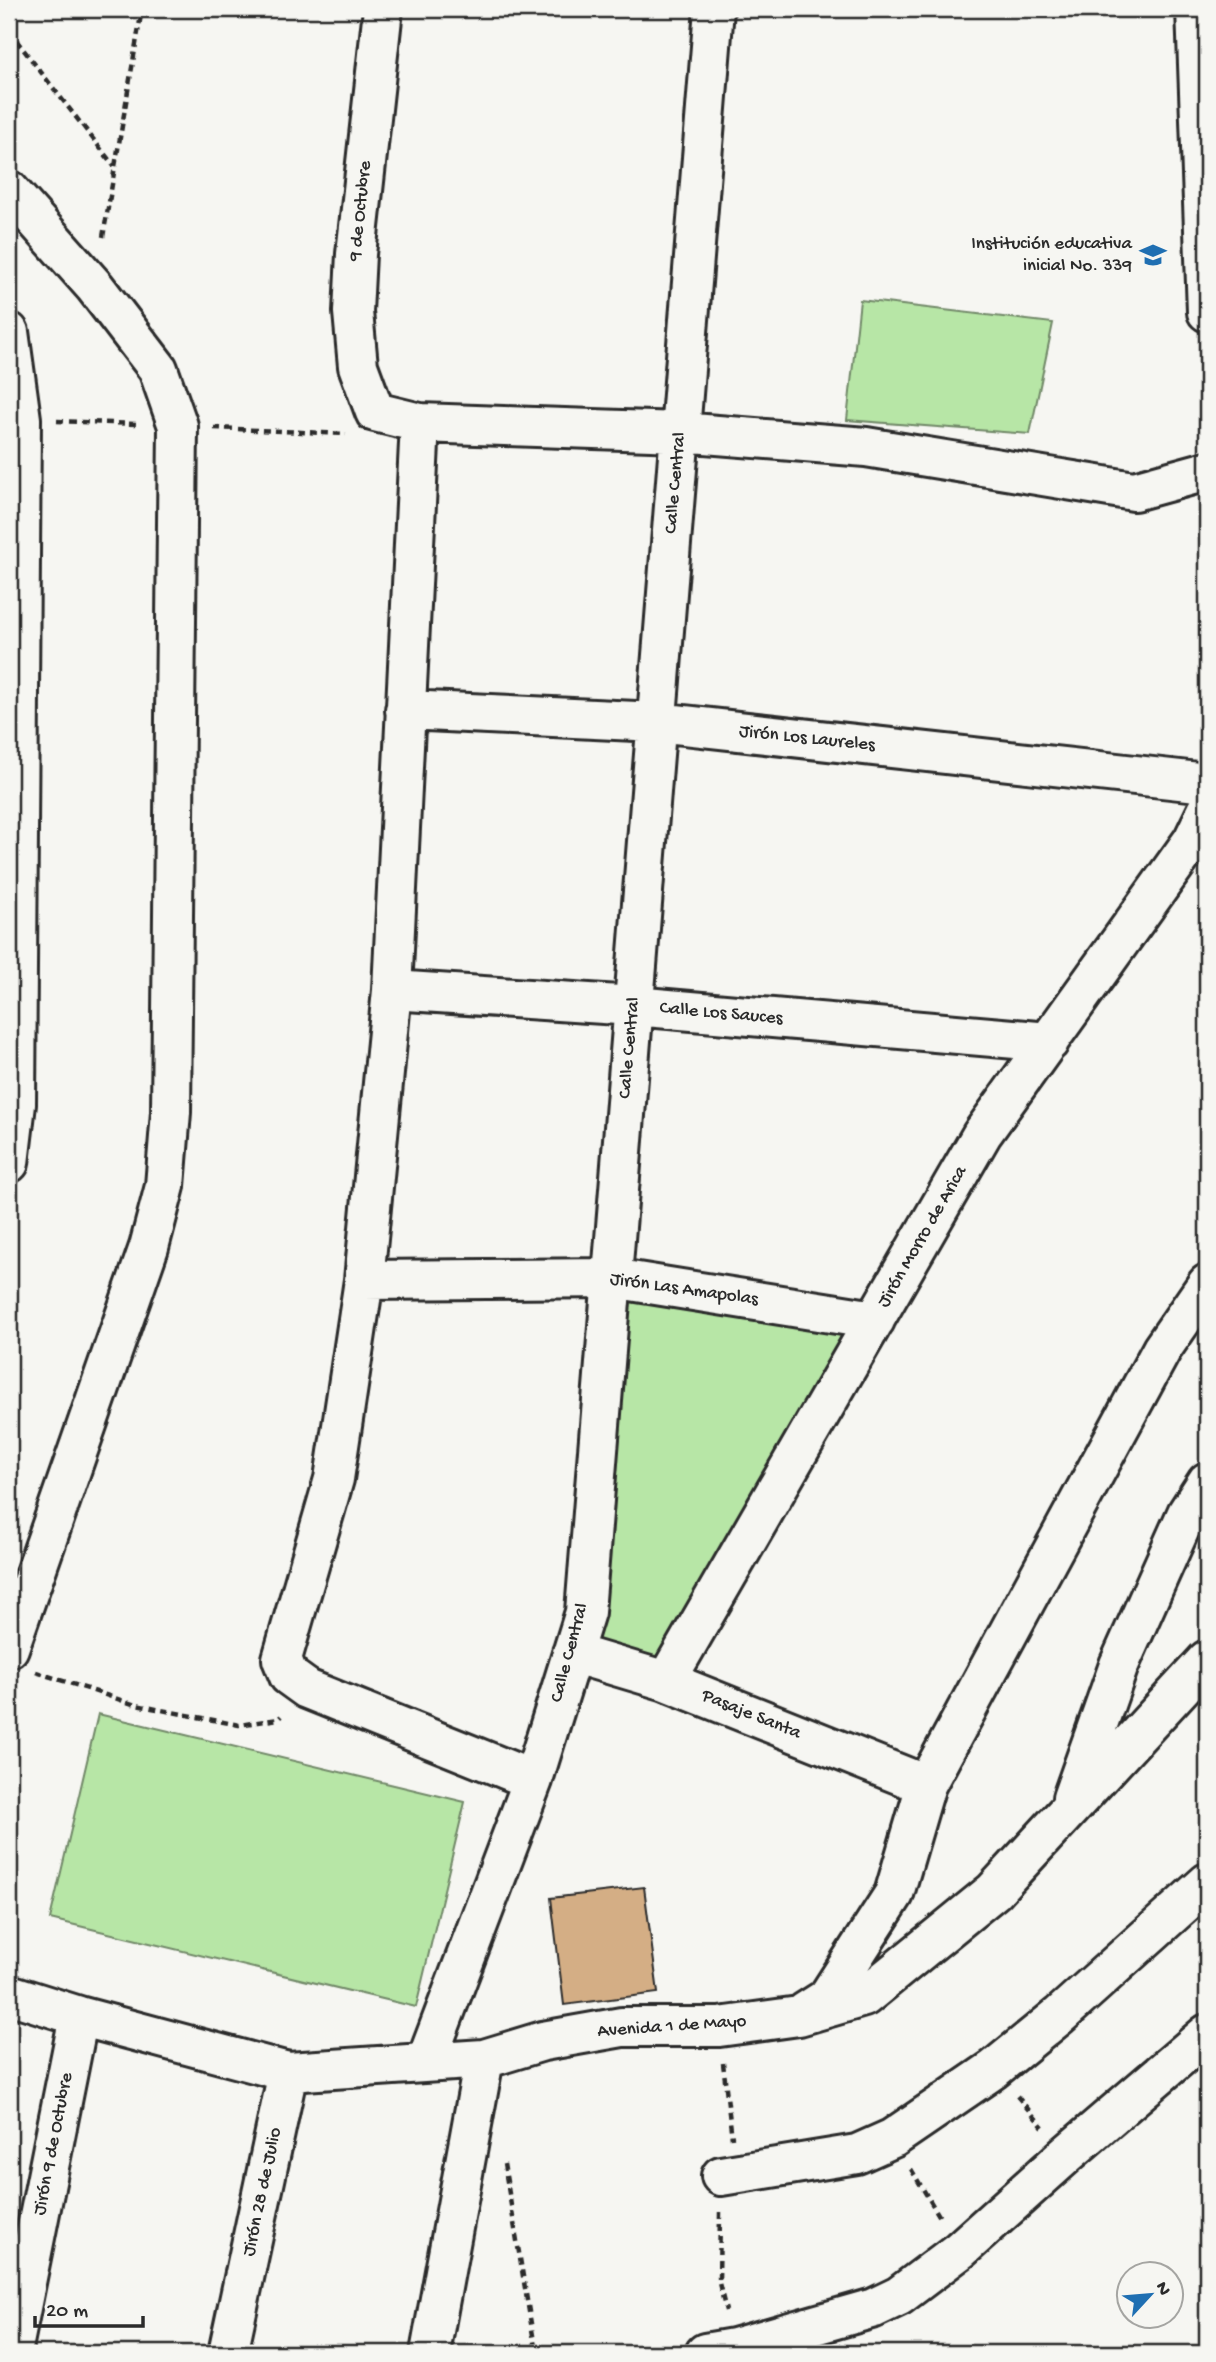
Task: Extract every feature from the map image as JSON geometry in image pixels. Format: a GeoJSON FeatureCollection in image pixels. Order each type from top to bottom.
{"type":"FeatureCollection","features":[{"type":"Feature","properties":{"kind":"street","name":"9 de Octubre"},"geometry":{"type":"LineString","coordinates":[[362,423],[354,312],[356,254],[383,9]]}},
{"type":"Feature","properties":{"kind":"street","name":"Calle Central"},"geometry":{"type":"LineString","coordinates":[[426,2062],[533,1780],[585,1612],[714,9]]}},
{"type":"Feature","properties":{"kind":"street"},"geometry":{"type":"LineString","coordinates":[[1191,10],[1206,224],[1207,312]]}},
{"type":"Feature","properties":{"kind":"street"},"geometry":{"type":"LineString","coordinates":[[9,190],[95,287],[158,369],[178,426],[171,1112],[165,1186],[149,1247],[21,1660]]}},
{"type":"Feature","properties":{"kind":"street"},"geometry":{"type":"LineString","coordinates":[[9,332],[15,415],[16,1104],[9,1163]]}},
{"type":"Feature","properties":{"kind":"street"},"geometry":{"type":"LineString","coordinates":[[362,423],[680,432],[866,447],[1135,491],[1207,471]]}},
{"type":"Feature","properties":{"kind":"street"},"geometry":{"type":"LineString","coordinates":[[421,424],[392,990],[365,1280],[334,1479],[282,1659],[289,1676],[307,1689],[533,1780]]}},
{"type":"Feature","properties":{"kind":"street","name":"Jirón Los Laureles"},"geometry":{"type":"LineString","coordinates":[[405,710],[657,722],[1207,783]]}},
{"type":"Feature","properties":{"kind":"street","name":"Jirón Morro de Arica"},"geometry":{"type":"LineString","coordinates":[[666,1681],[982,1134],[1193,840],[1207,811]]}},
{"type":"Feature","properties":{"kind":"street","name":"Calle Los Sauces"},"geometry":{"type":"LineString","coordinates":[[392,990],[634,1006],[1049,1042]]}},
{"type":"Feature","properties":{"kind":"street","name":"Jirón Las Amapolas"},"geometry":{"type":"LineString","coordinates":[[365,1280],[612,1278],[875,1320]]}},
{"type":"Feature","properties":{"kind":"street"},"geometry":{"type":"LineString","coordinates":[[799,2016],[827,1998],[894,1894],[926,1785],[1162,1349],[1207,1284]]}},
{"type":"Feature","properties":{"kind":"street"},"geometry":{"type":"LineString","coordinates":[[1067,1812],[1119,1665],[1187,1513],[1207,1482]]}},
{"type":"Feature","properties":{"kind":"street","name":"Pasaje Santa"},"geometry":{"type":"LineString","coordinates":[[572,1653],[666,1681],[926,1785]]}},
{"type":"Feature","properties":{"kind":"street","name":"Avenida 1 de Mayo"},"geometry":{"type":"LineString","coordinates":[[9,1994],[79,2016],[288,2072],[484,2059],[543,2041],[622,2027],[719,2027],[799,2016],[864,1997],[994,1891],[1207,1660]]}},
{"type":"Feature","properties":{"kind":"street"},"geometry":{"type":"LineString","coordinates":[[721,2176],[857,2154],[893,2138],[994,2069],[1060,2015],[1207,1883]]}},
{"type":"Feature","properties":{"kind":"street","name":"Jirón 9 de Octubre"},"geometry":{"type":"LineString","coordinates":[[12,2353],[21,2246],[79,2016]]}},
{"type":"Feature","properties":{"kind":"street"},"geometry":{"type":"LineString","coordinates":[[705,2353],[734,2348],[874,2308],[913,2286],[960,2250],[1067,2154],[1207,2035]]}},
{"type":"Feature","properties":{"kind":"street"},"geometry":{"type":"LineString","coordinates":[[430,2353],[484,2059]]}},
{"type":"Feature","properties":{"kind":"street","name":"Jirón 28 de Julio"},"geometry":{"type":"LineString","coordinates":[[228,2353],[288,2072]]}},
{"type":"Feature","properties":{"kind":"path"},"geometry":{"type":"LineString","coordinates":[[95,287],[142,9]]}},
{"type":"Feature","properties":{"kind":"path"},"geometry":{"type":"LineString","coordinates":[[9,31],[115,167]]}},
{"type":"Feature","properties":{"kind":"path"},"geometry":{"type":"LineString","coordinates":[[15,415],[178,426],[362,423]]}},
{"type":"Feature","properties":{"kind":"path"},"geometry":{"type":"LineString","coordinates":[[21,1660],[136,1704],[239,1725],[278,1719],[307,1689]]}},
{"type":"Feature","properties":{"kind":"path"},"geometry":{"type":"LineString","coordinates":[[994,2069],[1067,2154]]}},
{"type":"Feature","properties":{"kind":"path"},"geometry":{"type":"LineString","coordinates":[[893,2138],[960,2250]]}},
{"type":"Feature","properties":{"kind":"path"},"geometry":{"type":"LineString","coordinates":[[502,2154],[536,2353]]}},
{"type":"Feature","properties":{"kind":"green space"},"geometry":{"type":"Polygon","coordinates":[[[860,300],[1053,323],[1030,434],[847,420],[860,300]]]}},
{"type":"Feature","properties":{"kind":"green space"},"geometry":{"type":"Polygon","coordinates":[[[627,1299],[854,1330],[659,1667],[592,1642],[627,1299]]]}},
{"type":"Feature","properties":{"kind":"green space"},"geometry":{"type":"Polygon","coordinates":[[[98,1714],[465,1802],[416,2007],[50,1919],[98,1714]]]}},
{"type":"Feature","properties":{"kind":"building"},"geometry":{"type":"Polygon","coordinates":[[[644,1887],[658,1993],[564,2005],[551,1898],[644,1887]]]}},
{"type":"Feature","properties":{"kind":"place","name":"Institución educativa inicial No. 339"},"geometry":{"type":"Point","coordinates":[1153,255]}}]}
